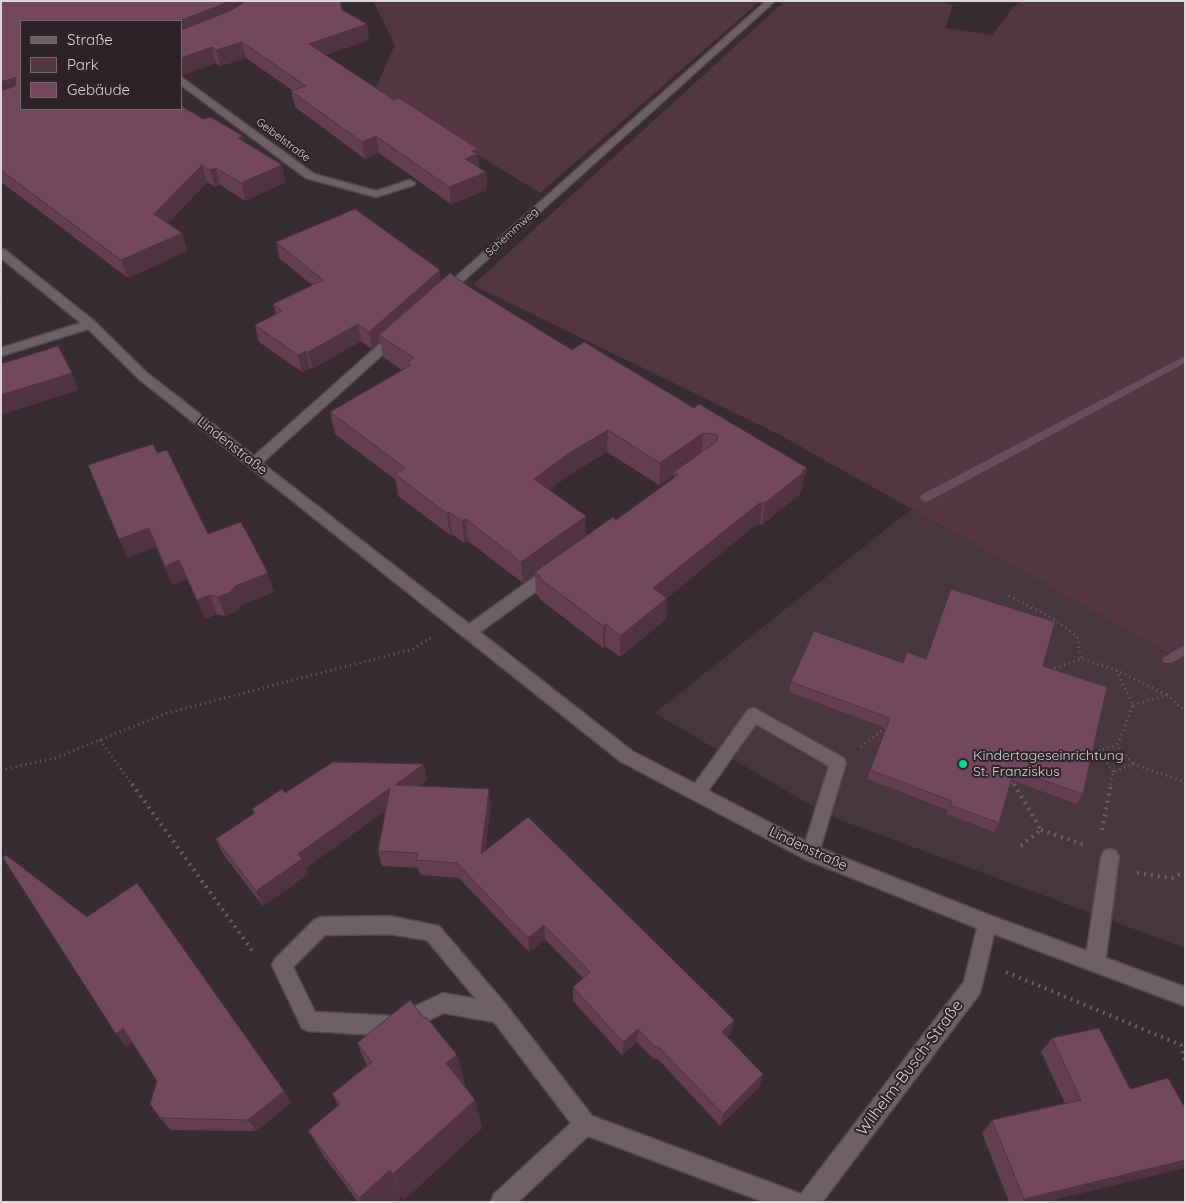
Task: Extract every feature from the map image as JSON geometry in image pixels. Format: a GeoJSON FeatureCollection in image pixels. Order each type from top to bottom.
{"type":"FeatureCollection","features":[{"type":"Feature","properties":{"kind":"street","name":"Schemmweg"},"geometry":{"type":"LineString","coordinates":[[438,298],[771,1]]}},
{"type":"Feature","properties":{"kind":"street","name":"Geibelstraße"},"geometry":{"type":"LineString","coordinates":[[182,81],[310,176],[376,194],[410,183]]}},
{"type":"Feature","properties":{"kind":"street","name":"Lindenstraße"},"geometry":{"type":"LineString","coordinates":[[1,252],[90,324],[143,376],[626,756],[811,853],[987,923],[1185,997]]}},
{"type":"Feature","properties":{"kind":"street"},"geometry":{"type":"LineString","coordinates":[[1,352],[90,324]]}},
{"type":"Feature","properties":{"kind":"street"},"geometry":{"type":"LineString","coordinates":[[254,463],[402,331]]}},
{"type":"Feature","properties":{"kind":"street"},"geometry":{"type":"LineString","coordinates":[[462,628],[564,564]]}},
{"type":"Feature","properties":{"kind":"street"},"geometry":{"type":"LineString","coordinates":[[697,793],[754,715],[838,763],[811,853]]}},
{"type":"Feature","properties":{"kind":"street"},"geometry":{"type":"LineString","coordinates":[[1095,964],[1110,857]]}},
{"type":"Feature","properties":{"kind":"street","name":"Wilhelm-Busch-Straße"},"geometry":{"type":"LineString","coordinates":[[808,1202],[973,986],[987,923]]}},
{"type":"Feature","properties":{"kind":"street"},"geometry":{"type":"LineString","coordinates":[[500,1013],[443,1003],[395,1026],[309,1021],[282,965],[321,926],[389,925],[432,932],[500,1013],[585,1124],[794,1202]]}},
{"type":"Feature","properties":{"kind":"street"},"geometry":{"type":"LineString","coordinates":[[502,1202],[585,1124]]}},
{"type":"Feature","properties":{"kind":"path"},"geometry":{"type":"LineString","coordinates":[[1009,596],[1049,616],[1077,636],[1081,659]]}},
{"type":"Feature","properties":{"kind":"path"},"geometry":{"type":"LineString","coordinates":[[1,770],[55,758],[167,713],[413,649],[462,628]]}},
{"type":"Feature","properties":{"kind":"path"},"geometry":{"type":"LineString","coordinates":[[1047,672],[1081,659],[1116,670],[1167,695],[1185,711]]}},
{"type":"Feature","properties":{"kind":"path"},"geometry":{"type":"LineString","coordinates":[[1116,670],[1133,705],[1117,746]]}},
{"type":"Feature","properties":{"kind":"path"},"geometry":{"type":"LineString","coordinates":[[1133,705],[1167,695]]}},
{"type":"Feature","properties":{"kind":"path"},"geometry":{"type":"LineString","coordinates":[[838,763],[895,721]]}},
{"type":"Feature","properties":{"kind":"path"},"geometry":{"type":"LineString","coordinates":[[100,740],[255,954],[282,965]]}},
{"type":"Feature","properties":{"kind":"path"},"geometry":{"type":"LineString","coordinates":[[1117,746],[1133,764],[1185,782]]}},
{"type":"Feature","properties":{"kind":"path"},"geometry":{"type":"LineString","coordinates":[[1100,840],[1113,772],[1098,750],[1117,746]]}},
{"type":"Feature","properties":{"kind":"path"},"geometry":{"type":"LineString","coordinates":[[1113,772],[1133,764]]}},
{"type":"Feature","properties":{"kind":"path"},"geometry":{"type":"LineString","coordinates":[[1011,780],[1012,773]]}},
{"type":"Feature","properties":{"kind":"path"},"geometry":{"type":"LineString","coordinates":[[1000,776],[1011,780],[1041,830],[1090,847]]}},
{"type":"Feature","properties":{"kind":"path"},"geometry":{"type":"LineString","coordinates":[[1018,848],[1041,830]]}},
{"type":"Feature","properties":{"kind":"path"},"geometry":{"type":"LineString","coordinates":[[979,960],[1181,1045],[1185,1062]]}},
{"type":"Feature","properties":{"kind":"shaded area","name":"Kindertageseinrichtung St. Franziskus"},"geometry":{"type":"Polygon","coordinates":[[[911,509],[1185,663],[1185,948],[827,815],[655,713],[911,509]]]}},
{"type":"Feature","properties":{"kind":"green space"},"geometry":{"type":"Polygon","coordinates":[[[373,1],[760,1],[540,193],[374,91],[395,45],[373,1]]]}},
{"type":"Feature","properties":{"kind":"green space"},"geometry":{"type":"Polygon","coordinates":[[[785,1],[941,1],[953,5],[945,28],[992,35],[1014,7],[1022,1],[1185,1],[1185,663],[782,436],[473,285],[785,1]]]}},
{"type":"Feature","properties":{"kind":"building"},"geometry":{"type":"Polygon","coordinates":[[[1,1],[227,1],[182,20],[20,20],[20,110],[182,110],[182,107],[203,119],[210,117],[243,136],[238,138],[282,165],[241,183],[216,168],[210,170],[202,165],[154,214],[182,233],[121,260],[1,170],[1,91],[15,86],[16,77],[1,82],[1,1]]]}},
{"type":"Feature","properties":{"kind":"building"},"geometry":{"type":"Polygon","coordinates":[[[246,1],[340,1],[342,10],[367,24],[309,44],[394,100],[399,98],[478,149],[472,151],[477,154],[465,159],[486,172],[449,187],[376,136],[362,142],[291,91],[306,86],[242,42],[216,50],[212,47],[182,58],[182,30],[230,11],[246,1]]]}},
{"type":"Feature","properties":{"kind":"building"},"geometry":{"type":"Polygon","coordinates":[[[355,209],[440,270],[369,332],[358,324],[308,352],[306,351],[298,355],[255,325],[282,311],[273,304],[323,280],[276,242],[355,209]]]}},
{"type":"Feature","properties":{"kind":"building"},"geometry":{"type":"Polygon","coordinates":[[[450,273],[572,350],[584,342],[694,408],[699,404],[807,468],[765,503],[758,504],[653,588],[667,598],[620,636],[606,624],[603,626],[538,577],[540,576],[535,572],[613,517],[616,520],[678,475],[674,472],[716,442],[718,437],[716,434],[703,433],[660,463],[608,430],[569,453],[534,479],[586,516],[521,562],[466,519],[462,521],[449,512],[447,514],[395,474],[405,468],[330,412],[411,365],[408,362],[414,358],[379,335],[450,273]]]}},
{"type":"Feature","properties":{"kind":"building"},"geometry":{"type":"Polygon","coordinates":[[[58,346],[72,373],[1,395],[1,364],[58,346]]]}},
{"type":"Feature","properties":{"kind":"building"},"geometry":{"type":"Polygon","coordinates":[[[153,444],[157,453],[167,450],[208,534],[241,522],[268,573],[235,586],[231,592],[218,597],[210,595],[197,600],[179,560],[165,566],[149,528],[119,539],[88,465],[153,444]]]}},
{"type":"Feature","properties":{"kind":"building"},"geometry":{"type":"Polygon","coordinates":[[[951,589],[1055,622],[1043,666],[1107,687],[1083,794],[1014,770],[999,823],[950,805],[952,801],[870,770],[890,718],[791,682],[814,631],[903,663],[907,652],[926,659],[951,589]]]}},
{"type":"Feature","properties":{"kind":"building"},"geometry":{"type":"Polygon","coordinates":[[[333,762],[424,764],[395,785],[489,789],[481,854],[528,817],[734,1020],[722,1032],[763,1074],[723,1114],[659,1047],[654,1046],[638,1029],[623,1042],[573,987],[590,972],[544,925],[528,938],[457,863],[416,860],[418,853],[378,851],[390,788],[298,854],[302,859],[256,891],[216,839],[255,813],[252,809],[282,789],[285,793],[333,762]]]}},
{"type":"Feature","properties":{"kind":"building"},"geometry":{"type":"Polygon","coordinates":[[[6,855],[87,917],[137,883],[284,1091],[248,1120],[160,1118],[150,1104],[157,1081],[123,1028],[116,1034],[3,858],[6,855]]]}},
{"type":"Feature","properties":{"kind":"building"},"geometry":{"type":"Polygon","coordinates":[[[410,1000],[457,1055],[446,1063],[475,1100],[393,1174],[390,1170],[359,1198],[308,1131],[340,1104],[332,1094],[372,1062],[357,1043],[410,1000]]]}},
{"type":"Feature","properties":{"kind":"building"},"geometry":{"type":"Polygon","coordinates":[[[1099,1028],[1130,1089],[1168,1078],[1185,1108],[1185,1160],[1024,1199],[992,1120],[1081,1100],[1052,1038],[1099,1028]]]}},
{"type":"Feature","properties":{"kind":"waterway"},"geometry":{"type":"LineString","coordinates":[[925,498],[1185,359]]}},
{"type":"Feature","properties":{"kind":"waterway"},"geometry":{"type":"LineString","coordinates":[[1168,660],[1185,649]]}},
{"type":"Feature","properties":{"kind":"place","name":"Kindertageseinrichtung St. Franziskus"},"geometry":{"type":"Point","coordinates":[963,764]}}]}
